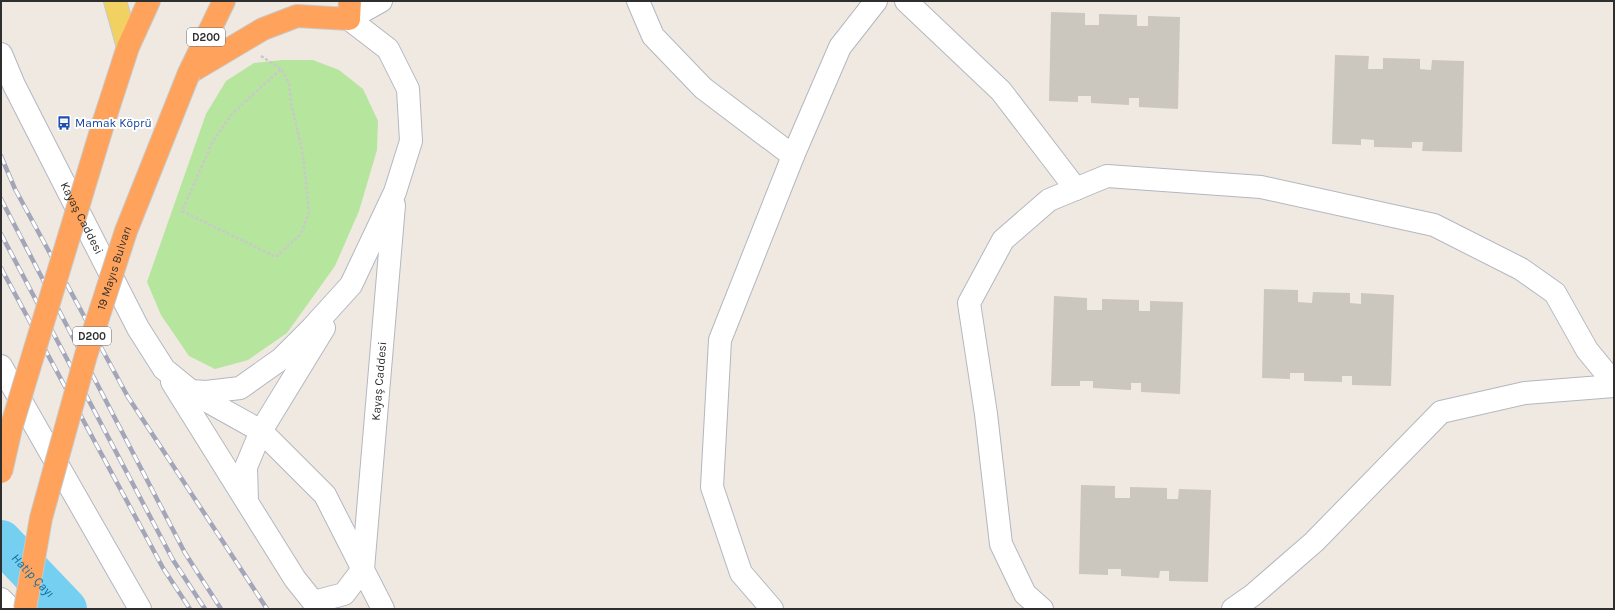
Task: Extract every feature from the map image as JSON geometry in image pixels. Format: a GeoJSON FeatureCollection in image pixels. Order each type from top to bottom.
{"type":"FeatureCollection","features":[{"type":"Feature","properties":{"kind":"highway"},"geometry":{"type":"LineString","coordinates":[[1,472],[18,405],[104,121],[128,47],[149,1]]}},
{"type":"Feature","properties":{"kind":"highway","name":"D200"},"geometry":{"type":"LineString","coordinates":[[189,73],[224,1]]}},
{"type":"Feature","properties":{"kind":"highway"},"geometry":{"type":"LineString","coordinates":[[189,73],[238,42],[263,29],[297,16],[349,10]]}},
{"type":"Feature","properties":{"kind":"highway","name":"19 Mayıs Bulvarı"},"geometry":{"type":"LineString","coordinates":[[25,609],[41,518],[86,355],[126,231],[189,73]]}},
{"type":"Feature","properties":{"kind":"main road"},"geometry":{"type":"LineString","coordinates":[[115,1],[128,47]]}},
{"type":"Feature","properties":{"kind":"street"},"geometry":{"type":"LineString","coordinates":[[349,10],[381,1]]}},
{"type":"Feature","properties":{"kind":"street"},"geometry":{"type":"LineString","coordinates":[[638,1],[653,36],[703,88],[793,156]]}},
{"type":"Feature","properties":{"kind":"street"},"geometry":{"type":"LineString","coordinates":[[772,609],[741,573],[712,487],[720,340],[793,156],[840,47],[876,1]]}},
{"type":"Feature","properties":{"kind":"street"},"geometry":{"type":"LineString","coordinates":[[906,1],[1001,90],[1076,189]]}},
{"type":"Feature","properties":{"kind":"street","name":"Kayaş Caddesi"},"geometry":{"type":"LineString","coordinates":[[191,391],[206,392],[240,388],[281,359],[312,328],[350,285],[395,192],[411,141],[408,89],[388,49],[349,10]]}},
{"type":"Feature","properties":{"kind":"street","name":"Kayaş Caddesi"},"geometry":{"type":"LineString","coordinates":[[1,54],[14,85],[138,328],[164,369],[191,391],[262,431],[325,495],[384,609]]}},
{"type":"Feature","properties":{"kind":"street"},"geometry":{"type":"LineString","coordinates":[[1042,609],[1025,594],[1001,544],[986,414],[969,303],[1003,240],[1049,200],[1108,176],[1261,187],[1434,225],[1521,269],[1555,293],[1587,350],[1614,384]]}},
{"type":"Feature","properties":{"kind":"street","name":"Kayaş Caddesi"},"geometry":{"type":"LineString","coordinates":[[363,569],[395,192]]}},
{"type":"Feature","properties":{"kind":"street"},"geometry":{"type":"LineString","coordinates":[[247,502],[246,467],[262,431],[350,285]]}},
{"type":"Feature","properties":{"kind":"street"},"geometry":{"type":"LineString","coordinates":[[1,366],[140,609]]}},
{"type":"Feature","properties":{"kind":"street"},"geometry":{"type":"LineString","coordinates":[[164,369],[295,579],[316,606],[344,594],[363,569]]}},
{"type":"Feature","properties":{"kind":"street"},"geometry":{"type":"LineString","coordinates":[[1233,609],[1253,595],[1314,542],[1440,412],[1525,393],[1614,384]]}},
{"type":"Feature","properties":{"kind":"street"},"geometry":{"type":"LineString","coordinates":[[1,599],[11,609]]}},
{"type":"Feature","properties":{"kind":"path"},"geometry":{"type":"LineString","coordinates":[[238,42],[281,69],[289,83],[291,103],[303,155],[309,212],[301,234],[276,257],[182,211],[216,136],[232,114],[281,69]]}},
{"type":"Feature","properties":{"kind":"green space"},"geometry":{"type":"Polygon","coordinates":[[[282,60],[313,60],[339,70],[363,89],[378,121],[377,150],[359,211],[335,266],[287,333],[248,360],[215,369],[189,356],[161,315],[147,282],[206,114],[226,81],[254,63],[282,60]]]}},
{"type":"Feature","properties":{"kind":"building"},"geometry":{"type":"Polygon","coordinates":[[[1051,12],[1085,13],[1085,25],[1099,25],[1099,14],[1137,15],[1137,26],[1148,26],[1148,16],[1180,17],[1178,109],[1139,107],[1139,98],[1129,98],[1129,105],[1091,103],[1091,96],[1078,96],[1078,102],[1049,101],[1051,12]]]}},
{"type":"Feature","properties":{"kind":"building"},"geometry":{"type":"Polygon","coordinates":[[[1335,55],[1369,56],[1368,69],[1383,69],[1383,58],[1420,59],[1420,69],[1431,70],[1432,60],[1464,61],[1462,152],[1422,151],[1423,142],[1412,142],[1412,148],[1374,147],[1374,140],[1361,139],[1361,145],[1332,144],[1335,55]]]}},
{"type":"Feature","properties":{"kind":"building"},"geometry":{"type":"Polygon","coordinates":[[[1264,289],[1298,290],[1298,302],[1312,303],[1313,292],[1350,293],[1350,303],[1361,304],[1361,293],[1394,295],[1391,386],[1352,385],[1352,376],[1342,376],[1342,382],[1304,381],[1304,373],[1290,373],[1290,379],[1262,378],[1264,289]]]}},
{"type":"Feature","properties":{"kind":"building"},"geometry":{"type":"Polygon","coordinates":[[[1054,296],[1087,298],[1087,310],[1102,310],[1102,299],[1139,300],[1139,311],[1150,311],[1150,301],[1183,302],[1180,394],[1141,392],[1141,383],[1131,383],[1131,390],[1093,388],[1093,381],[1080,381],[1080,386],[1051,386],[1054,296]]]}},
{"type":"Feature","properties":{"kind":"building"},"geometry":{"type":"Polygon","coordinates":[[[1081,485],[1115,486],[1115,498],[1130,498],[1130,487],[1167,488],[1167,499],[1178,499],[1179,489],[1211,490],[1208,582],[1169,581],[1169,571],[1160,571],[1159,578],[1121,576],[1121,569],[1108,569],[1108,575],[1079,574],[1081,485]]]}},
{"type":"Feature","properties":{"kind":"waterway","name":"Hatip Çayı"},"geometry":{"type":"LineString","coordinates":[[1,541],[66,609]]}},
{"type":"Feature","properties":{"kind":"railway"},"geometry":{"type":"LineString","coordinates":[[1,156],[15,189],[128,397],[267,609]]}},
{"type":"Feature","properties":{"kind":"railway"},"geometry":{"type":"LineString","coordinates":[[1,199],[185,553],[221,609]]}},
{"type":"Feature","properties":{"kind":"railway"},"geometry":{"type":"LineString","coordinates":[[1,234],[173,560],[205,609]]}},
{"type":"Feature","properties":{"kind":"railway"},"geometry":{"type":"LineString","coordinates":[[1,268],[163,568],[190,609]]}},
{"type":"Feature","properties":{"kind":"place","name":"Mamak Köprü"},"geometry":{"type":"Point","coordinates":[64,123]}}]}
